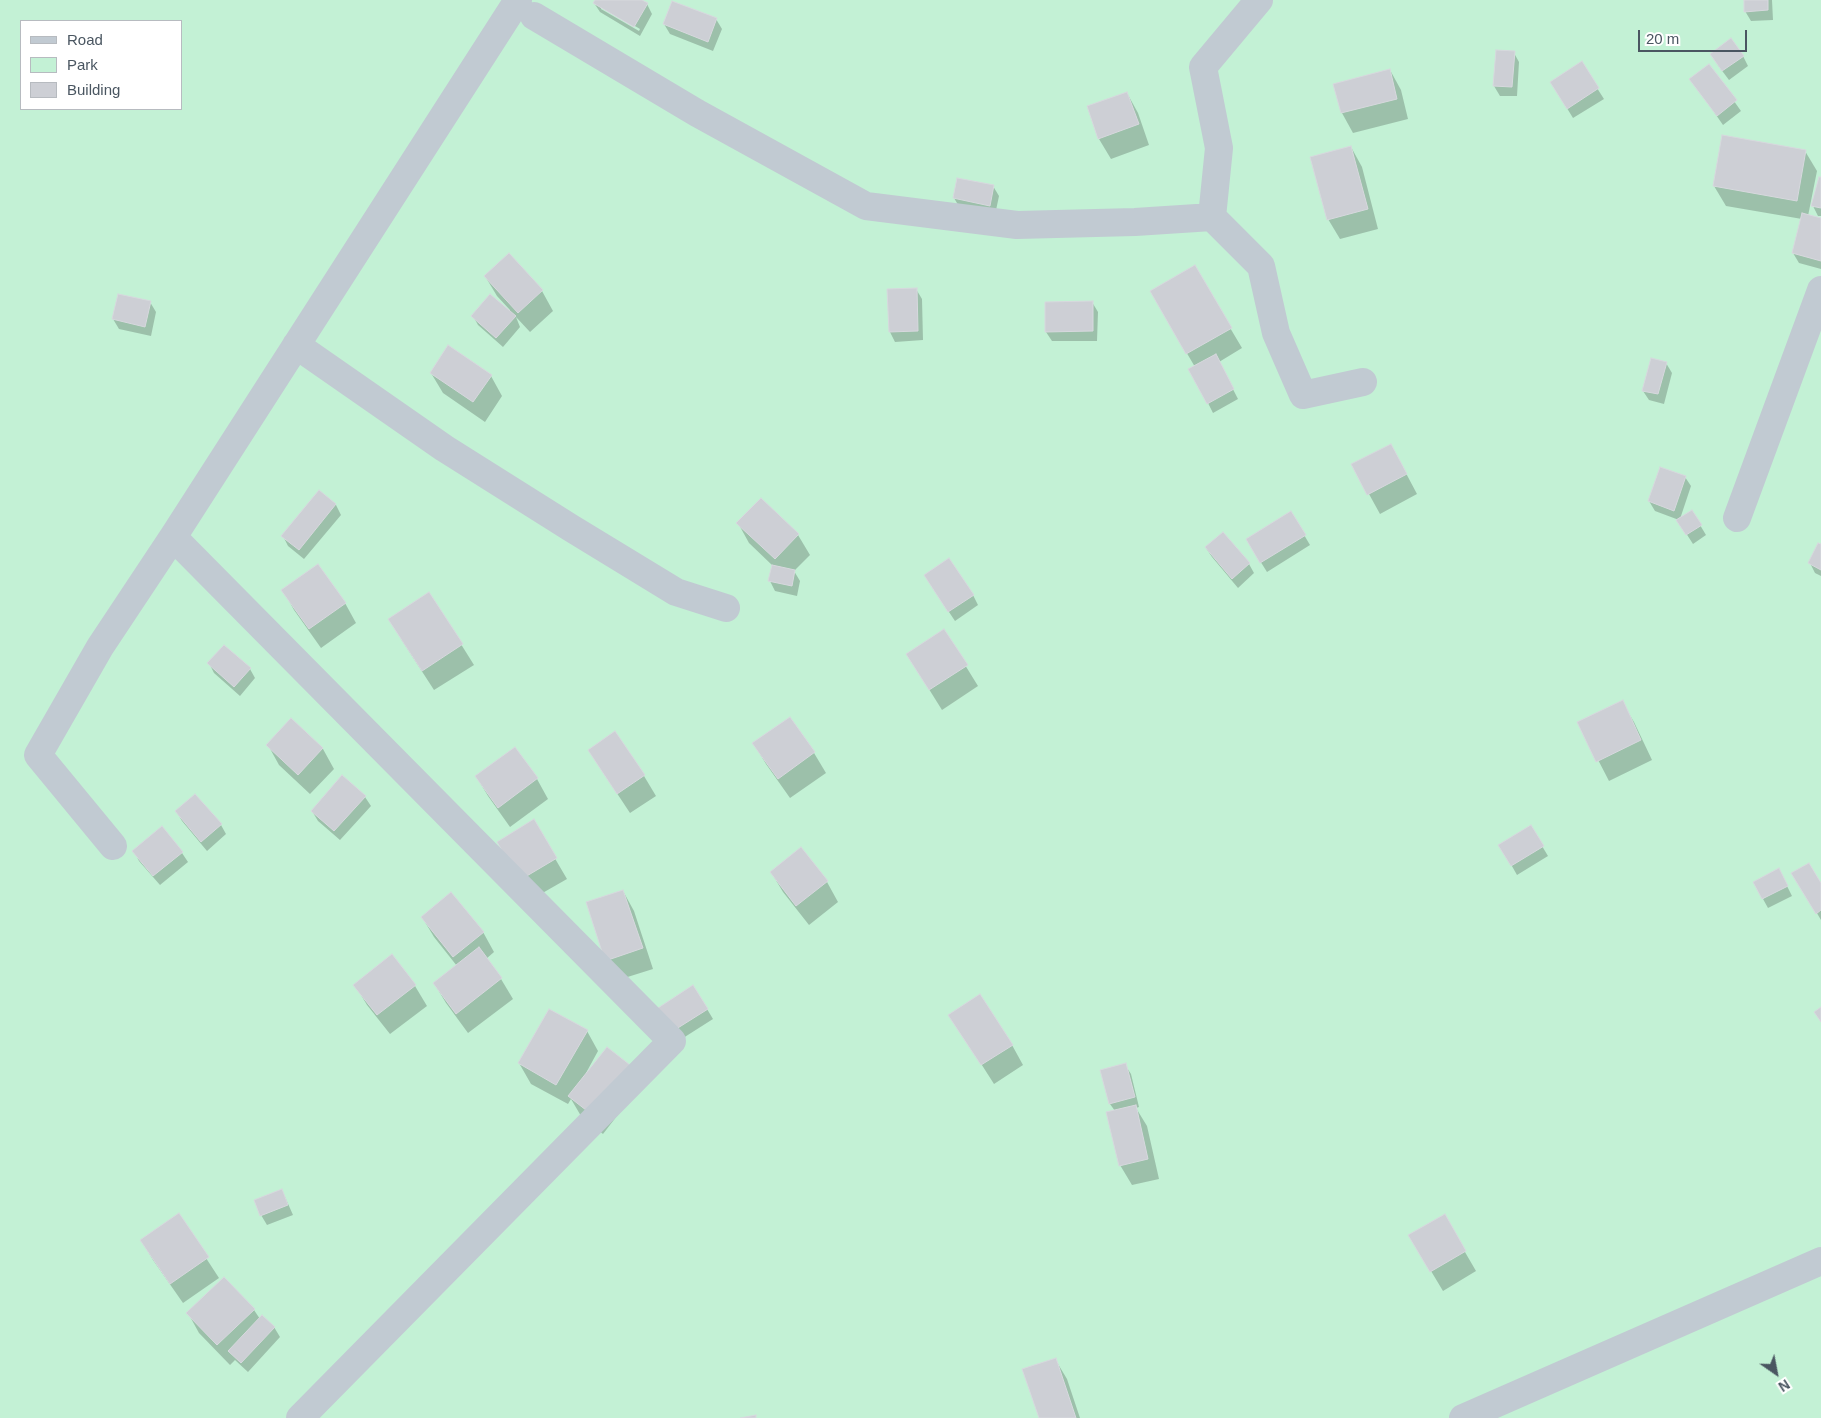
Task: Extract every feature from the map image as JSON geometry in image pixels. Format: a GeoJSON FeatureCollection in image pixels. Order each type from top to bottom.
{"type":"FeatureCollection","features":[{"type":"Feature","properties":{"kind":"street"},"geometry":{"type":"LineString","coordinates":[[1212,217],[1219,148],[1203,66],[1259,0]]}},
{"type":"Feature","properties":{"kind":"street"},"geometry":{"type":"LineString","coordinates":[[113,846],[38,755],[100,647],[296,345],[526,8],[697,113],[866,206],[1016,225],[1135,222],[1212,217],[1261,266],[1276,333],[1303,395],[1363,382]]}},
{"type":"Feature","properties":{"kind":"street"},"geometry":{"type":"LineString","coordinates":[[1737,518],[1821,290]]}},
{"type":"Feature","properties":{"kind":"street"},"geometry":{"type":"LineString","coordinates":[[296,345],[444,448],[571,528],[676,592],[726,608]]}},
{"type":"Feature","properties":{"kind":"street"},"geometry":{"type":"LineString","coordinates":[[173,537],[672,1041],[300,1418]]}},
{"type":"Feature","properties":{"kind":"street"},"geometry":{"type":"LineString","coordinates":[[1463,1418],[1821,1261]]}},
{"type":"Feature","properties":{"kind":"green space"},"geometry":{"type":"Polygon","coordinates":[[[0,0],[1821,0],[1821,1418],[0,1418],[0,0]]]}},
{"type":"Feature","properties":{"kind":"building"},"geometry":{"type":"Polygon","coordinates":[[[595,0],[642,0],[648,3],[634,27],[593,3],[595,0]]]}},
{"type":"Feature","properties":{"kind":"building"},"geometry":{"type":"Polygon","coordinates":[[[1744,0],[1768,0],[1768,10],[1744,12],[1744,0]]]}},
{"type":"Feature","properties":{"kind":"building"},"geometry":{"type":"Polygon","coordinates":[[[672,1],[717,18],[708,42],[663,24],[672,1]]]}},
{"type":"Feature","properties":{"kind":"building"},"geometry":{"type":"Polygon","coordinates":[[[1731,38],[1744,56],[1722,71],[1710,54],[1731,38]]]}},
{"type":"Feature","properties":{"kind":"building"},"geometry":{"type":"Polygon","coordinates":[[[1496,50],[1515,51],[1512,87],[1493,86],[1496,50]]]}},
{"type":"Feature","properties":{"kind":"building"},"geometry":{"type":"Polygon","coordinates":[[[1582,61],[1599,88],[1567,109],[1550,82],[1582,61]]]}},
{"type":"Feature","properties":{"kind":"building"},"geometry":{"type":"Polygon","coordinates":[[[1709,64],[1737,100],[1717,116],[1689,79],[1709,64]]]}},
{"type":"Feature","properties":{"kind":"building"},"geometry":{"type":"Polygon","coordinates":[[[1390,69],[1397,99],[1341,113],[1333,84],[1390,69]]]}},
{"type":"Feature","properties":{"kind":"building"},"geometry":{"type":"Polygon","coordinates":[[[1127,92],[1139,124],[1098,139],[1087,106],[1127,92]]]}},
{"type":"Feature","properties":{"kind":"building"},"geometry":{"type":"Polygon","coordinates":[[[1722,135],[1806,150],[1797,201],[1713,186],[1722,135]]]}},
{"type":"Feature","properties":{"kind":"building"},"geometry":{"type":"Polygon","coordinates":[[[1351,146],[1368,209],[1327,220],[1310,157],[1351,146]]]}},
{"type":"Feature","properties":{"kind":"building"},"geometry":{"type":"Polygon","coordinates":[[[1819,177],[1821,177],[1821,208],[1811,206],[1819,177]]]}},
{"type":"Feature","properties":{"kind":"building"},"geometry":{"type":"Polygon","coordinates":[[[957,178],[994,185],[990,206],[953,198],[957,178]]]}},
{"type":"Feature","properties":{"kind":"building"},"geometry":{"type":"Polygon","coordinates":[[[1802,213],[1821,218],[1821,261],[1792,253],[1802,213]]]}},
{"type":"Feature","properties":{"kind":"building"},"geometry":{"type":"Polygon","coordinates":[[[509,253],[543,290],[518,313],[484,276],[509,253]]]}},
{"type":"Feature","properties":{"kind":"building"},"geometry":{"type":"Polygon","coordinates":[[[1195,265],[1232,328],[1186,354],[1150,291],[1195,265]]]}},
{"type":"Feature","properties":{"kind":"building"},"geometry":{"type":"Polygon","coordinates":[[[917,288],[918,331],[889,332],[887,289],[917,288]]]}},
{"type":"Feature","properties":{"kind":"building"},"geometry":{"type":"Polygon","coordinates":[[[118,294],[151,301],[145,327],[112,319],[118,294]]]}},
{"type":"Feature","properties":{"kind":"building"},"geometry":{"type":"Polygon","coordinates":[[[490,294],[516,316],[496,338],[471,316],[490,294]]]}},
{"type":"Feature","properties":{"kind":"building"},"geometry":{"type":"Polygon","coordinates":[[[1093,301],[1093,331],[1045,332],[1045,302],[1093,301]]]}},
{"type":"Feature","properties":{"kind":"building"},"geometry":{"type":"Polygon","coordinates":[[[448,345],[492,375],[473,402],[430,373],[448,345]]]}},
{"type":"Feature","properties":{"kind":"building"},"geometry":{"type":"Polygon","coordinates":[[[1216,354],[1234,389],[1207,404],[1188,369],[1216,354]]]}},
{"type":"Feature","properties":{"kind":"building"},"geometry":{"type":"Polygon","coordinates":[[[1651,358],[1667,362],[1658,394],[1642,391],[1651,358]]]}},
{"type":"Feature","properties":{"kind":"building"},"geometry":{"type":"Polygon","coordinates":[[[1391,444],[1407,474],[1367,495],[1351,464],[1391,444]]]}},
{"type":"Feature","properties":{"kind":"building"},"geometry":{"type":"Polygon","coordinates":[[[1660,467],[1686,476],[1674,511],[1648,501],[1660,467]]]}},
{"type":"Feature","properties":{"kind":"building"},"geometry":{"type":"Polygon","coordinates":[[[319,490],[336,504],[299,550],[281,536],[319,490]]]}},
{"type":"Feature","properties":{"kind":"building"},"geometry":{"type":"Polygon","coordinates":[[[761,498],[799,534],[775,559],[736,523],[761,498]]]}},
{"type":"Feature","properties":{"kind":"building"},"geometry":{"type":"Polygon","coordinates":[[[1692,510],[1702,525],[1686,535],[1676,520],[1692,510]]]}},
{"type":"Feature","properties":{"kind":"building"},"geometry":{"type":"Polygon","coordinates":[[[1291,511],[1306,535],[1260,563],[1246,539],[1291,511]]]}},
{"type":"Feature","properties":{"kind":"building"},"geometry":{"type":"Polygon","coordinates":[[[1223,532],[1250,563],[1232,579],[1205,547],[1223,532]]]}},
{"type":"Feature","properties":{"kind":"building"},"geometry":{"type":"Polygon","coordinates":[[[1818,543],[1821,544],[1821,570],[1808,563],[1818,543]]]}},
{"type":"Feature","properties":{"kind":"building"},"geometry":{"type":"Polygon","coordinates":[[[949,558],[974,595],[948,612],[924,575],[949,558]]]}},
{"type":"Feature","properties":{"kind":"building"},"geometry":{"type":"Polygon","coordinates":[[[318,564],[346,603],[309,629],[281,590],[318,564]]]}},
{"type":"Feature","properties":{"kind":"building"},"geometry":{"type":"Polygon","coordinates":[[[772,565],[795,570],[792,586],[768,581],[772,565]]]}},
{"type":"Feature","properties":{"kind":"building"},"geometry":{"type":"Polygon","coordinates":[[[429,592],[463,644],[422,671],[388,619],[429,592]]]}},
{"type":"Feature","properties":{"kind":"building"},"geometry":{"type":"Polygon","coordinates":[[[944,629],[968,665],[929,690],[906,654],[944,629]]]}},
{"type":"Feature","properties":{"kind":"building"},"geometry":{"type":"Polygon","coordinates":[[[224,645],[251,668],[234,687],[207,663],[224,645]]]}},
{"type":"Feature","properties":{"kind":"building"},"geometry":{"type":"Polygon","coordinates":[[[1623,700],[1641,740],[1596,762],[1577,722],[1623,700]]]}},
{"type":"Feature","properties":{"kind":"building"},"geometry":{"type":"Polygon","coordinates":[[[790,717],[815,752],[778,779],[752,743],[790,717]]]}},
{"type":"Feature","properties":{"kind":"building"},"geometry":{"type":"Polygon","coordinates":[[[291,718],[323,748],[298,775],[266,745],[291,718]]]}},
{"type":"Feature","properties":{"kind":"building"},"geometry":{"type":"Polygon","coordinates":[[[615,731],[645,775],[617,794],[588,750],[615,731]]]}},
{"type":"Feature","properties":{"kind":"building"},"geometry":{"type":"Polygon","coordinates":[[[515,747],[538,778],[498,808],[475,776],[515,747]]]}},
{"type":"Feature","properties":{"kind":"building"},"geometry":{"type":"Polygon","coordinates":[[[342,775],[366,796],[334,831],[311,811],[342,775]]]}},
{"type":"Feature","properties":{"kind":"building"},"geometry":{"type":"Polygon","coordinates":[[[195,794],[222,824],[201,842],[175,811],[195,794]]]}},
{"type":"Feature","properties":{"kind":"building"},"geometry":{"type":"Polygon","coordinates":[[[534,819],[557,858],[520,880],[497,842],[534,819]]]}},
{"type":"Feature","properties":{"kind":"building"},"geometry":{"type":"Polygon","coordinates":[[[1531,825],[1544,846],[1511,866],[1498,845],[1531,825]]]}},
{"type":"Feature","properties":{"kind":"building"},"geometry":{"type":"Polygon","coordinates":[[[162,826],[183,852],[153,876],[132,851],[162,826]]]}},
{"type":"Feature","properties":{"kind":"building"},"geometry":{"type":"Polygon","coordinates":[[[801,847],[828,881],[796,906],[770,872],[801,847]]]}},
{"type":"Feature","properties":{"kind":"building"},"geometry":{"type":"Polygon","coordinates":[[[1809,863],[1821,883],[1821,910],[1816,914],[1791,873],[1809,863]]]}},
{"type":"Feature","properties":{"kind":"building"},"geometry":{"type":"Polygon","coordinates":[[[1779,868],[1788,886],[1762,899],[1753,882],[1779,868]]]}},
{"type":"Feature","properties":{"kind":"building"},"geometry":{"type":"Polygon","coordinates":[[[623,890],[643,948],[605,961],[586,902],[623,890]]]}},
{"type":"Feature","properties":{"kind":"building"},"geometry":{"type":"Polygon","coordinates":[[[451,892],[484,932],[453,957],[421,917],[451,892]]]}},
{"type":"Feature","properties":{"kind":"building"},"geometry":{"type":"Polygon","coordinates":[[[479,947],[502,978],[456,1014],[433,983],[479,947]]]}},
{"type":"Feature","properties":{"kind":"building"},"geometry":{"type":"Polygon","coordinates":[[[392,954],[416,985],[377,1015],[353,985],[392,954]]]}},
{"type":"Feature","properties":{"kind":"building"},"geometry":{"type":"Polygon","coordinates":[[[693,985],[708,1009],[673,1031],[658,1008],[693,985]]]}},
{"type":"Feature","properties":{"kind":"building"},"geometry":{"type":"Polygon","coordinates":[[[980,994],[1013,1045],[981,1065],[948,1015],[980,994]]]}},
{"type":"Feature","properties":{"kind":"building"},"geometry":{"type":"Polygon","coordinates":[[[1821,1007],[1821,1022],[1814,1012],[1821,1007]]]}},
{"type":"Feature","properties":{"kind":"building"},"geometry":{"type":"Polygon","coordinates":[[[549,1009],[588,1030],[556,1085],[518,1063],[549,1009]]]}},
{"type":"Feature","properties":{"kind":"building"},"geometry":{"type":"Polygon","coordinates":[[[607,1047],[630,1065],[591,1114],[568,1096],[607,1047]]]}},
{"type":"Feature","properties":{"kind":"building"},"geometry":{"type":"Polygon","coordinates":[[[1126,1063],[1135,1097],[1109,1104],[1100,1070],[1126,1063]]]}},
{"type":"Feature","properties":{"kind":"building"},"geometry":{"type":"Polygon","coordinates":[[[1136,1105],[1148,1159],[1119,1166],[1106,1112],[1136,1105]]]}},
{"type":"Feature","properties":{"kind":"building"},"geometry":{"type":"Polygon","coordinates":[[[282,1189],[288,1205],[260,1216],[254,1200],[282,1189]]]}},
{"type":"Feature","properties":{"kind":"building"},"geometry":{"type":"Polygon","coordinates":[[[179,1213],[209,1257],[170,1284],[140,1240],[179,1213]]]}},
{"type":"Feature","properties":{"kind":"building"},"geometry":{"type":"Polygon","coordinates":[[[1445,1214],[1466,1251],[1430,1272],[1408,1235],[1445,1214]]]}},
{"type":"Feature","properties":{"kind":"building"},"geometry":{"type":"Polygon","coordinates":[[[224,1277],[255,1309],[217,1345],[186,1313],[224,1277]]]}},
{"type":"Feature","properties":{"kind":"building"},"geometry":{"type":"Polygon","coordinates":[[[262,1315],[275,1327],[241,1363],[228,1351],[262,1315]]]}},
{"type":"Feature","properties":{"kind":"building"},"geometry":{"type":"Polygon","coordinates":[[[1056,1358],[1076,1418],[1039,1418],[1022,1369],[1056,1358]]]}},
{"type":"Feature","properties":{"kind":"building"},"geometry":{"type":"Polygon","coordinates":[[[756,1415],[756,1418],[740,1418],[756,1415]]]}}]}
